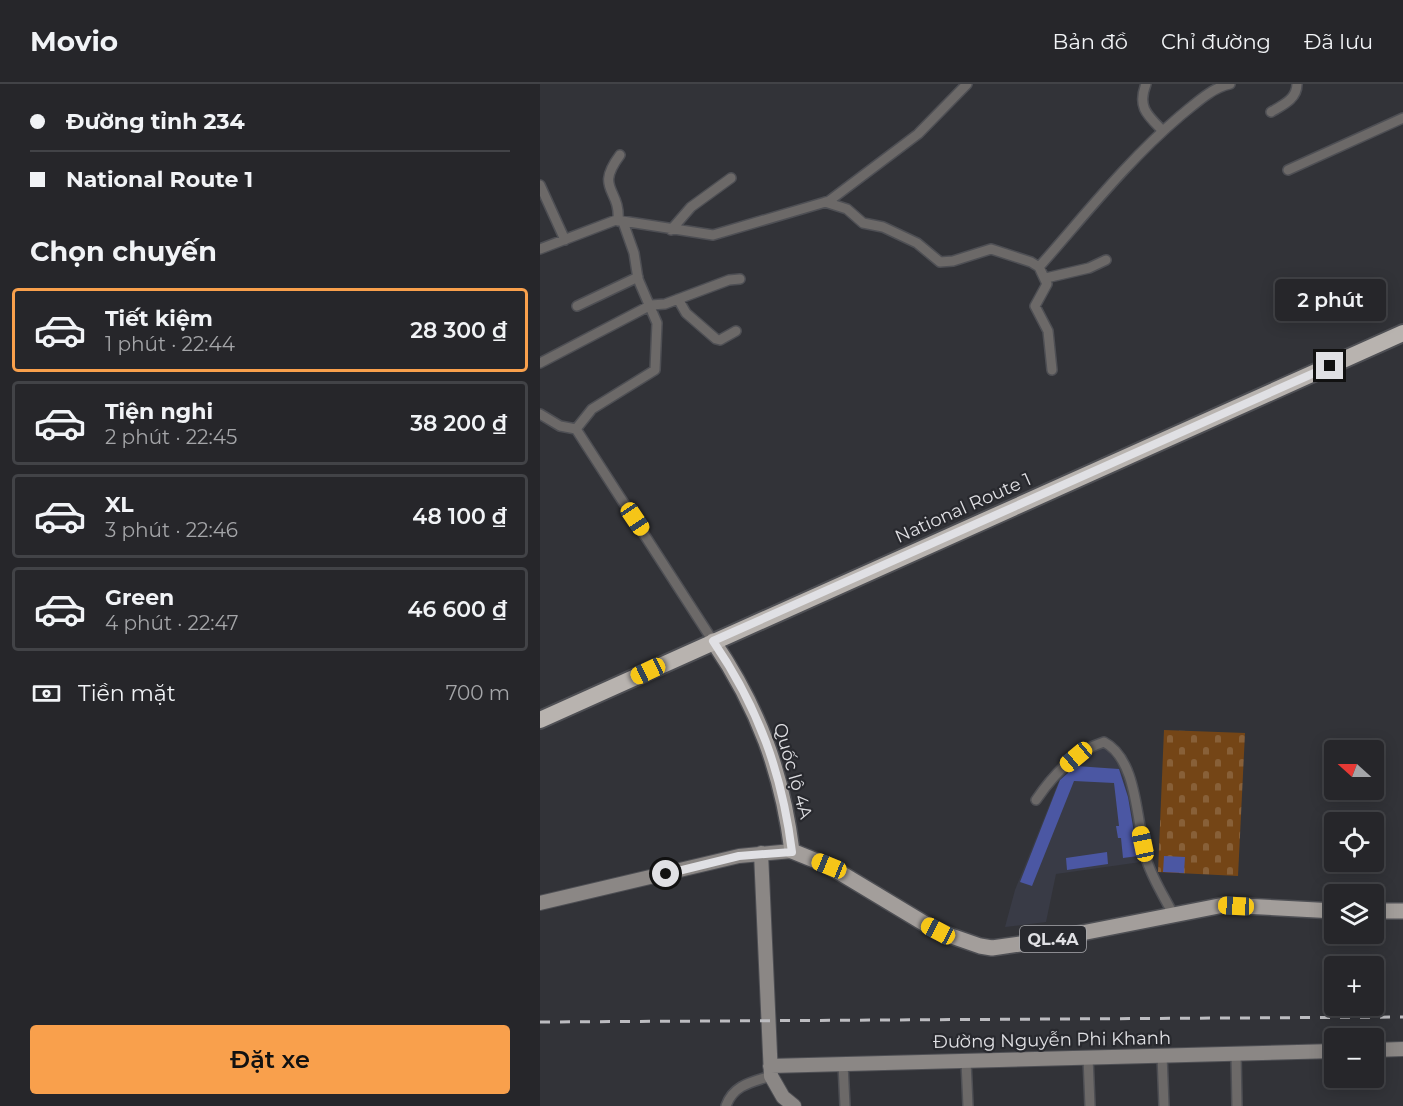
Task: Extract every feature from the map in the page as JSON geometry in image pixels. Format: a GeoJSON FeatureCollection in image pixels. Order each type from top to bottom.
{"type":"FeatureCollection","features":[{"type":"Feature","properties":{"kind":"highway","name":"National Route 1"},"geometry":{"type":"LineString","coordinates":[[540,720],[1403,333]]}},
{"type":"Feature","properties":{"kind":"main road","name":"Quốc lộ 4A"},"geometry":{"type":"LineString","coordinates":[[713,641],[737,677],[765,734],[788,816],[792,852]]}},
{"type":"Feature","properties":{"kind":"main road","name":"QL.4A"},"geometry":{"type":"LineString","coordinates":[[792,852],[829,866],[938,931],[980,946],[1023,944],[1224,905],[1324,910]]}},
{"type":"Feature","properties":{"kind":"main road"},"geometry":{"type":"LineString","coordinates":[[1384,911],[1403,911]]}},
{"type":"Feature","properties":{"kind":"street"},"geometry":{"type":"LineString","coordinates":[[540,249],[621,221],[713,235],[825,202],[845,191],[918,134],[967,84]]}},
{"type":"Feature","properties":{"kind":"street"},"geometry":{"type":"LineString","coordinates":[[1146,84],[1141,103],[1143,111],[1163,131]]}},
{"type":"Feature","properties":{"kind":"street"},"geometry":{"type":"LineString","coordinates":[[1039,267],[1106,188],[1163,131],[1197,102],[1222,86],[1230,84]]}},
{"type":"Feature","properties":{"kind":"street"},"geometry":{"type":"LineString","coordinates":[[1271,112],[1289,102],[1297,89],[1297,84]]}},
{"type":"Feature","properties":{"kind":"street"},"geometry":{"type":"LineString","coordinates":[[1288,170],[1403,118]]}},
{"type":"Feature","properties":{"kind":"street"},"geometry":{"type":"LineString","coordinates":[[576,429],[592,409],[655,370],[657,323],[638,277],[634,253],[621,221],[620,205],[607,182],[620,155]]}},
{"type":"Feature","properties":{"kind":"street"},"geometry":{"type":"LineString","coordinates":[[671,230],[691,207],[731,178]]}},
{"type":"Feature","properties":{"kind":"street"},"geometry":{"type":"LineString","coordinates":[[540,185],[565,240]]}},
{"type":"Feature","properties":{"kind":"street"},"geometry":{"type":"LineString","coordinates":[[825,202],[847,209],[863,224],[883,227],[917,243],[940,262],[953,261],[991,249],[1031,262],[1039,267],[1046,278],[1047,287],[1037,299],[1035,306],[1048,331],[1052,370]]}},
{"type":"Feature","properties":{"kind":"street"},"geometry":{"type":"LineString","coordinates":[[1046,278],[1089,268],[1106,261]]}},
{"type":"Feature","properties":{"kind":"street"},"geometry":{"type":"LineString","coordinates":[[577,306],[638,277]]}},
{"type":"Feature","properties":{"kind":"street"},"geometry":{"type":"LineString","coordinates":[[540,363],[651,305],[678,299],[729,280],[740,279]]}},
{"type":"Feature","properties":{"kind":"street"},"geometry":{"type":"LineString","coordinates":[[678,299],[686,313],[716,339],[720,340],[736,331]]}},
{"type":"Feature","properties":{"kind":"street"},"geometry":{"type":"LineString","coordinates":[[541,417],[560,426],[576,429],[713,641]]}},
{"type":"Feature","properties":{"kind":"street"},"geometry":{"type":"LineString","coordinates":[[1036,800],[1061,769],[1090,745],[1104,741],[1115,747],[1131,776],[1148,863],[1174,916]]}},
{"type":"Feature","properties":{"kind":"street"},"geometry":{"type":"LineString","coordinates":[[540,903],[760,853],[792,852]]}},
{"type":"Feature","properties":{"kind":"street"},"geometry":{"type":"LineString","coordinates":[[760,853],[771,1071],[783,1096],[794,1106]]}},
{"type":"Feature","properties":{"kind":"street"},"geometry":{"type":"LineString","coordinates":[[1384,1050],[1403,1049]]}},
{"type":"Feature","properties":{"kind":"street","name":"Đường Nguyễn Phi Khanh"},"geometry":{"type":"LineString","coordinates":[[771,1071],[843,1064],[1324,1051]]}},
{"type":"Feature","properties":{"kind":"street"},"geometry":{"type":"LineString","coordinates":[[1236,1054],[1237,1106]]}},
{"type":"Feature","properties":{"kind":"street"},"geometry":{"type":"LineString","coordinates":[[1162,1056],[1164,1106]]}},
{"type":"Feature","properties":{"kind":"street"},"geometry":{"type":"LineString","coordinates":[[1088,1057],[1090,1106]]}},
{"type":"Feature","properties":{"kind":"street"},"geometry":{"type":"LineString","coordinates":[[966,1060],[968,1106]]}},
{"type":"Feature","properties":{"kind":"street"},"geometry":{"type":"LineString","coordinates":[[843,1064],[845,1106]]}},
{"type":"Feature","properties":{"kind":"street"},"geometry":{"type":"LineString","coordinates":[[726,1106],[731,1095],[740,1087],[771,1071]]}},
{"type":"Feature","properties":{"kind":"shaded area"},"geometry":{"type":"Polygon","coordinates":[[[1097,748],[1107,749],[1129,781],[1141,862],[1056,874],[1046,922],[1005,927],[1015,890],[1062,773],[1097,748]]]}},
{"type":"Feature","properties":{"kind":"green space"},"geometry":{"type":"Polygon","coordinates":[[[1164,730],[1245,733],[1238,876],[1158,872],[1164,730]]]}},
{"type":"Feature","properties":{"kind":"building"},"geometry":{"type":"Polygon","coordinates":[[[1076,766],[1119,769],[1128,797],[1138,856],[1123,858],[1121,838],[1118,838],[1116,826],[1119,826],[1114,783],[1074,781],[1032,886],[1020,882],[1060,780],[1076,766]]]}},
{"type":"Feature","properties":{"kind":"building"},"geometry":{"type":"Polygon","coordinates":[[[1107,852],[1108,864],[1067,870],[1066,858],[1107,852]]]}},
{"type":"Feature","properties":{"kind":"building"},"geometry":{"type":"Polygon","coordinates":[[[1164,856],[1185,857],[1184,873],[1163,872],[1164,856]]]}},
{"type":"Feature","properties":{"kind":"railway"},"geometry":{"type":"LineString","coordinates":[[540,1022],[1403,1017]]}},
{"type":"Feature","properties":{"kind":"route"},"geometry":{"type":"LineString","coordinates":[[666,874],[739,856],[792,852],[788,816],[765,734],[737,677],[713,641],[1330,366]]}}]}
